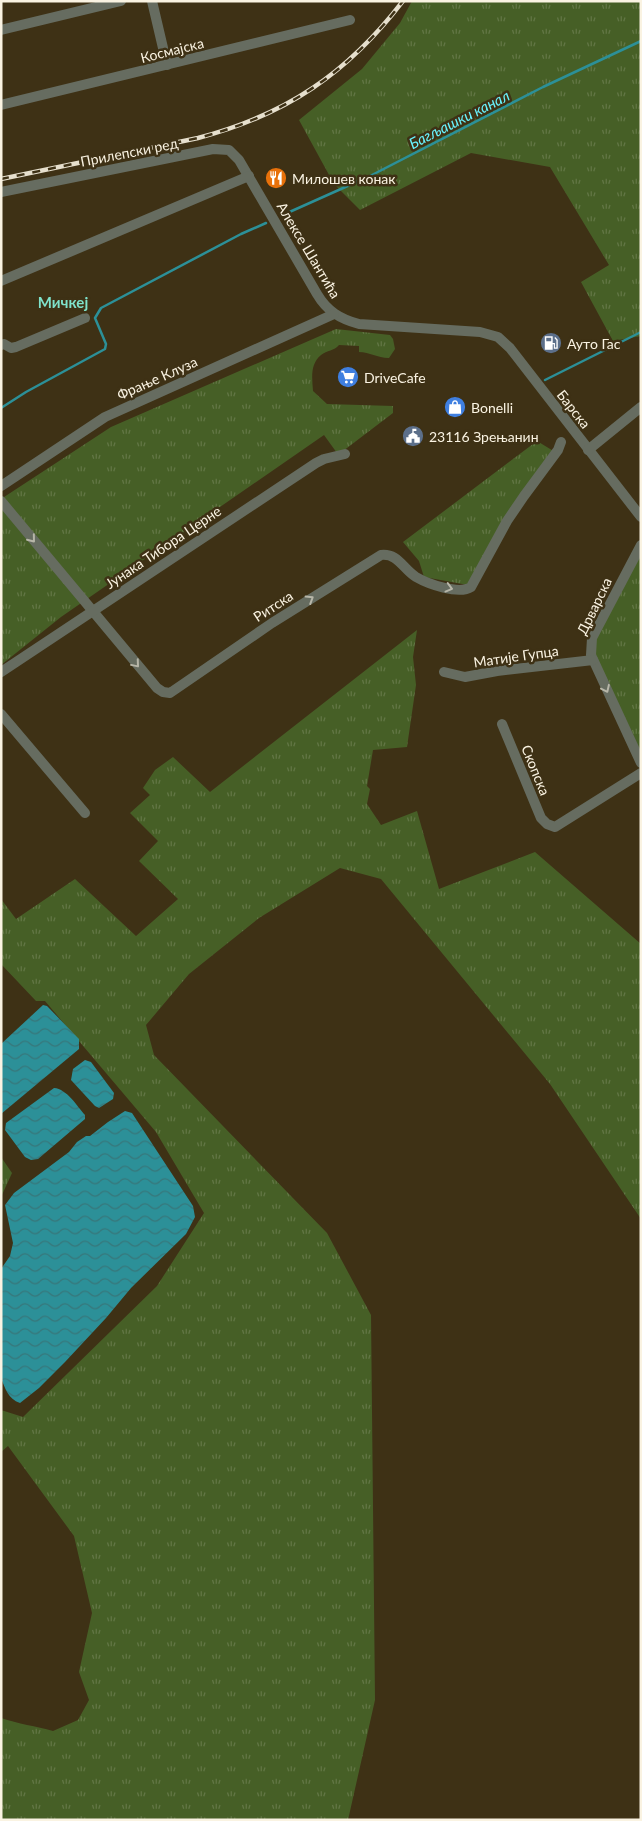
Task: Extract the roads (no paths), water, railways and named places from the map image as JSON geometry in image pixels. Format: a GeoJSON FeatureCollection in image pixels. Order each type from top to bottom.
{"type":"FeatureCollection","features":[{"type":"Feature","properties":{"kind":"street"},"geometry":{"type":"LineString","coordinates":[[1,30],[121,1]]}},
{"type":"Feature","properties":{"kind":"street"},"geometry":{"type":"LineString","coordinates":[[152,1],[167,65]]}},
{"type":"Feature","properties":{"kind":"street","name":"Космајска"},"geometry":{"type":"LineString","coordinates":[[1,105],[350,20]]}},
{"type":"Feature","properties":{"kind":"street","name":"Прилепски ред"},"geometry":{"type":"LineString","coordinates":[[1,192],[217,149],[233,152],[249,176]]}},
{"type":"Feature","properties":{"kind":"street"},"geometry":{"type":"LineString","coordinates":[[1,281],[249,176]]}},
{"type":"Feature","properties":{"kind":"street","name":"Алексе Шантића"},"geometry":{"type":"LineString","coordinates":[[249,176],[317,294],[325,306],[334,314],[359,324],[477,332]]}},
{"type":"Feature","properties":{"kind":"street","name":"Фрање Клуза"},"geometry":{"type":"LineString","coordinates":[[1,486],[105,417],[334,314]]}},
{"type":"Feature","properties":{"kind":"street"},"geometry":{"type":"LineString","coordinates":[[2,342],[11,348],[16,347],[85,318]]}},
{"type":"Feature","properties":{"kind":"street","name":"Барска"},"geometry":{"type":"LineString","coordinates":[[477,332],[492,334],[507,344],[641,517]]}},
{"type":"Feature","properties":{"kind":"street"},"geometry":{"type":"LineString","coordinates":[[588,450],[641,407]]}},
{"type":"Feature","properties":{"kind":"street","name":"Ритска"},"geometry":{"type":"LineString","coordinates":[[1,501],[157,688],[163,692],[170,692],[272,623],[381,555],[388,554],[396,558],[414,576],[425,581],[452,589],[465,590],[474,584],[507,521],[558,450],[561,442]]}},
{"type":"Feature","properties":{"kind":"street","name":"Јунака Тибора Церне"},"geometry":{"type":"LineString","coordinates":[[1,672],[316,463],[324,458],[345,454]]}},
{"type":"Feature","properties":{"kind":"street","name":"Дрварска"},"geometry":{"type":"LineString","coordinates":[[641,545],[592,638],[590,650],[641,763]]}},
{"type":"Feature","properties":{"kind":"street","name":"Матије Гупца"},"geometry":{"type":"LineString","coordinates":[[444,672],[464,677],[497,671],[593,660]]}},
{"type":"Feature","properties":{"kind":"street"},"geometry":{"type":"LineString","coordinates":[[1,714],[85,813]]}},
{"type":"Feature","properties":{"kind":"street","name":"Скопска"},"geometry":{"type":"LineString","coordinates":[[502,724],[541,818],[555,827],[641,773]]}},
{"type":"Feature","properties":{"kind":"water"},"geometry":{"type":"Polygon","coordinates":[[[43,1005],[47,1006],[79,1039],[79,1049],[1,1114],[1,1044],[43,1005]]]}},
{"type":"Feature","properties":{"kind":"water"},"geometry":{"type":"Polygon","coordinates":[[[85,1060],[91,1062],[114,1093],[113,1099],[99,1108],[71,1080],[73,1069],[85,1060]]]}},
{"type":"Feature","properties":{"kind":"water"},"geometry":{"type":"Polygon","coordinates":[[[54,1088],[63,1091],[71,1098],[85,1115],[85,1119],[38,1159],[31,1160],[25,1157],[5,1130],[6,1123],[54,1088]]]}},
{"type":"Feature","properties":{"kind":"water"},"geometry":{"type":"Polygon","coordinates":[[[125,1111],[132,1113],[193,1206],[195,1217],[186,1234],[131,1288],[65,1362],[39,1388],[20,1403],[10,1396],[1,1378],[1,1269],[10,1256],[13,1243],[5,1205],[14,1193],[69,1152],[77,1142],[86,1136],[90,1136],[125,1111]]]}},
{"type":"Feature","properties":{"kind":"waterway","name":"Багљашки канал"},"geometry":{"type":"LineString","coordinates":[[285,214],[370,176],[543,87],[641,41]]}},
{"type":"Feature","properties":{"kind":"waterway","name":"Багљашки канал"},"geometry":{"type":"LineString","coordinates":[[1,408],[26,392],[105,349],[106,344],[95,318],[101,308],[241,234],[266,223]]}},
{"type":"Feature","properties":{"kind":"waterway","name":"Багљашки канал"},"geometry":{"type":"LineString","coordinates":[[545,380],[641,332]]}},
{"type":"Feature","properties":{"kind":"railway"},"geometry":{"type":"LineString","coordinates":[[1,179],[198,138],[259,117],[287,104],[337,70],[360,50],[403,1]]}},
{"type":"Feature","properties":{"kind":"place","name":"Милошев конак"},"geometry":{"type":"Point","coordinates":[276,178]}},
{"type":"Feature","properties":{"kind":"place","name":"Ауто Гас"},"geometry":{"type":"Point","coordinates":[551,343]}},
{"type":"Feature","properties":{"kind":"place","name":"DriveCafe"},"geometry":{"type":"Point","coordinates":[348,377]}},
{"type":"Feature","properties":{"kind":"place","name":"Bonelli"},"geometry":{"type":"Point","coordinates":[455,407]}},
{"type":"Feature","properties":{"kind":"place","name":"23116 Зрењанин"},"geometry":{"type":"Point","coordinates":[413,436]}},
{"type":"Feature","properties":{"kind":"district","name":"Мичкеј"},"geometry":{"type":"Point","coordinates":[63,302]}}]}
